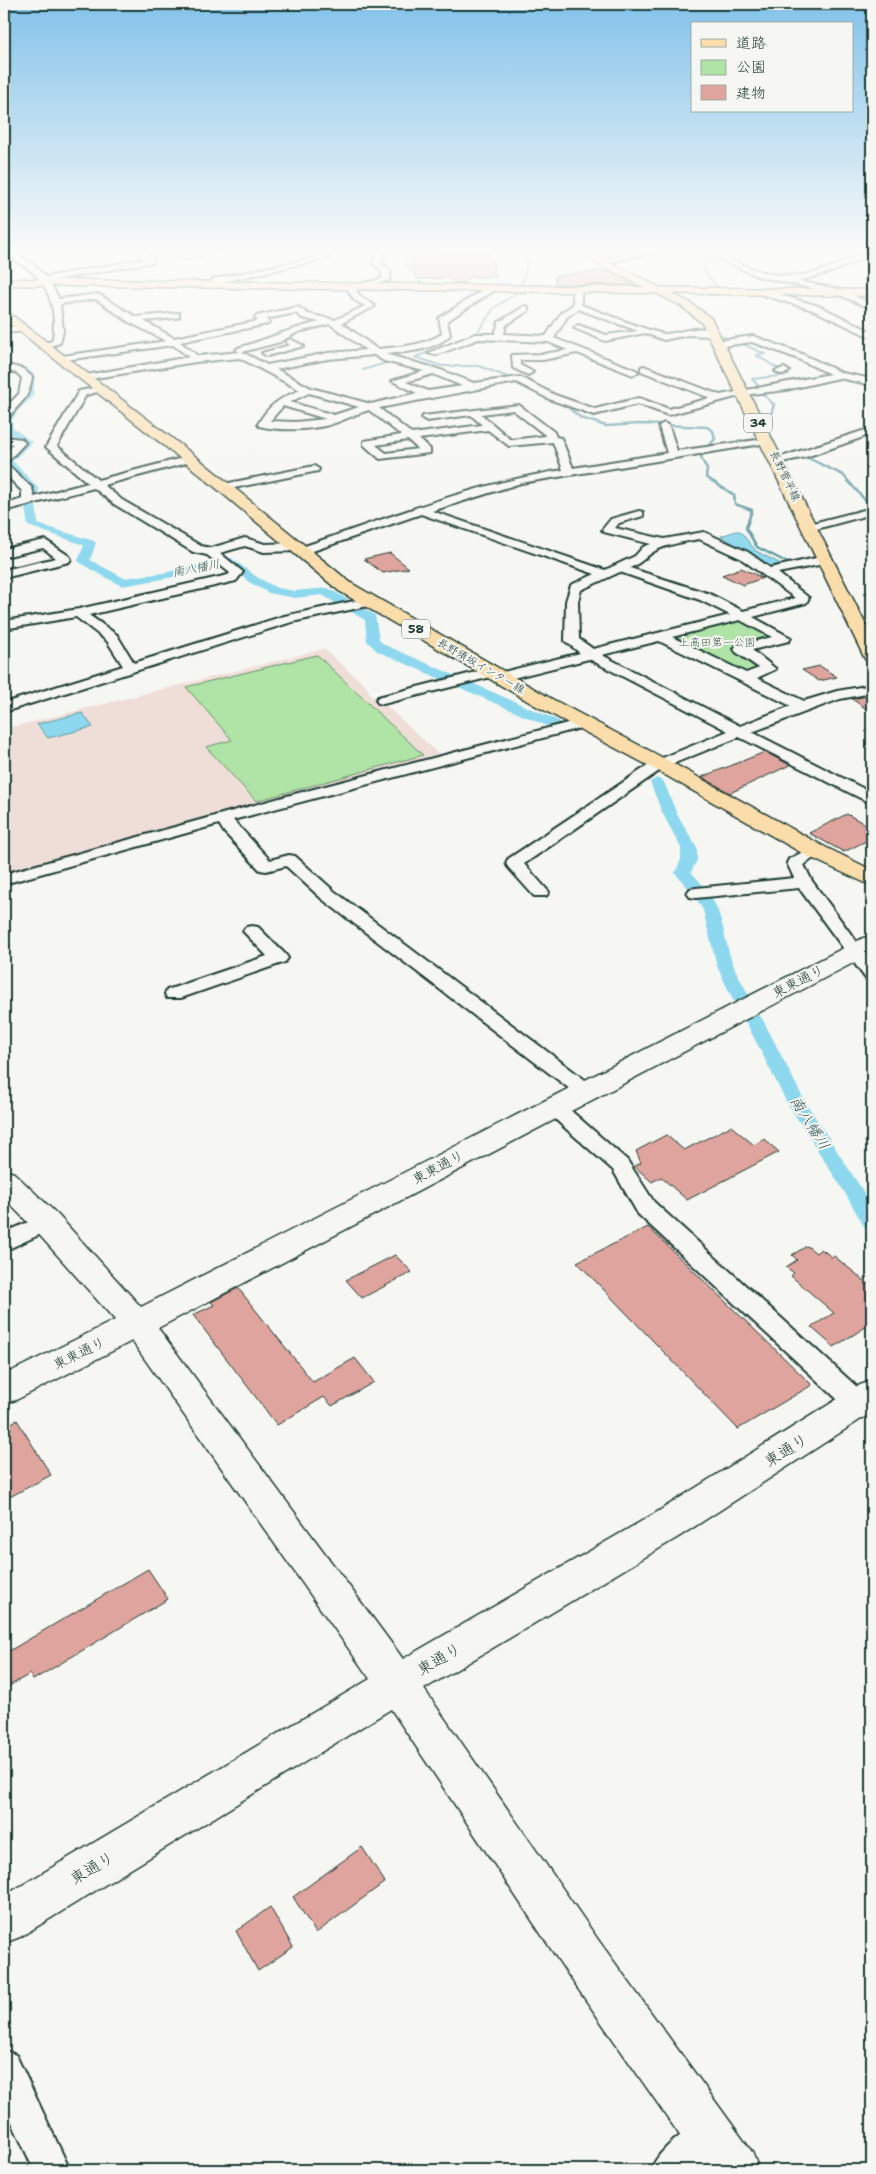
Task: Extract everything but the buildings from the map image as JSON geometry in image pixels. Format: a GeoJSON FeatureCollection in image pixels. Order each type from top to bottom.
{"type":"FeatureCollection","features":[{"type":"Feature","properties":{"kind":"main road","name":"長野須坂インター線"},"geometry":{"type":"LineString","coordinates":[[55,353],[190,459],[345,587],[355,604],[497,674],[815,851],[872,879]]}},
{"type":"Feature","properties":{"kind":"main road","name":"長野菅平線"},"geometry":{"type":"LineString","coordinates":[[722,353],[777,460],[872,655]]}},
{"type":"Feature","properties":{"kind":"street"},"geometry":{"type":"LineString","coordinates":[[62,359],[97,353]]}},
{"type":"Feature","properties":{"kind":"street"},"geometry":{"type":"LineString","coordinates":[[190,353],[196,359]]}},
{"type":"Feature","properties":{"kind":"street"},"geometry":{"type":"LineString","coordinates":[[86,378],[196,359],[247,353]]}},
{"type":"Feature","properties":{"kind":"street"},"geometry":{"type":"LineString","coordinates":[[267,368],[327,356],[358,353]]}},
{"type":"Feature","properties":{"kind":"street"},"geometry":{"type":"LineString","coordinates":[[378,353],[387,359],[402,361],[435,371],[475,387]]}},
{"type":"Feature","properties":{"kind":"street"},"geometry":{"type":"LineString","coordinates":[[402,361],[426,353]]}},
{"type":"Feature","properties":{"kind":"street"},"geometry":{"type":"LineString","coordinates":[[528,372],[516,366],[515,357],[543,357],[562,353]]}},
{"type":"Feature","properties":{"kind":"street"},"geometry":{"type":"LineString","coordinates":[[588,353],[633,372]]}},
{"type":"Feature","properties":{"kind":"street"},"geometry":{"type":"LineString","coordinates":[[792,353],[839,376],[872,382]]}},
{"type":"Feature","properties":{"kind":"street"},"geometry":{"type":"LineString","coordinates":[[243,354],[308,390],[371,407],[410,437],[490,427]]}},
{"type":"Feature","properties":{"kind":"street"},"geometry":{"type":"LineString","coordinates":[[4,367],[20,371],[27,377],[24,394],[10,407],[4,416]]}},
{"type":"Feature","properties":{"kind":"street"},"geometry":{"type":"LineString","coordinates":[[644,369],[719,398]]}},
{"type":"Feature","properties":{"kind":"street"},"geometry":{"type":"LineString","coordinates":[[428,395],[397,380],[435,371]]}},
{"type":"Feature","properties":{"kind":"street"},"geometry":{"type":"LineString","coordinates":[[308,390],[280,402],[268,414],[263,424],[314,424],[371,407],[428,395],[521,380],[545,393],[594,412],[639,401],[668,412],[742,392],[786,387],[839,376]]}},
{"type":"Feature","properties":{"kind":"street"},"geometry":{"type":"LineString","coordinates":[[100,390],[82,393],[51,447],[118,502],[197,549],[212,552],[245,542],[264,548],[299,549],[520,480],[767,440]]}},
{"type":"Feature","properties":{"kind":"street"},"geometry":{"type":"LineString","coordinates":[[280,402],[334,418]]}},
{"type":"Feature","properties":{"kind":"street"},"geometry":{"type":"LineString","coordinates":[[426,418],[515,407],[550,434],[552,439]]}},
{"type":"Feature","properties":{"kind":"street"},"geometry":{"type":"LineString","coordinates":[[473,412],[509,443],[557,440],[569,472]]}},
{"type":"Feature","properties":{"kind":"street"},"geometry":{"type":"LineString","coordinates":[[664,426],[673,455]]}},
{"type":"Feature","properties":{"kind":"street"},"geometry":{"type":"LineString","coordinates":[[4,431],[18,441]]}},
{"type":"Feature","properties":{"kind":"street"},"geometry":{"type":"LineString","coordinates":[[777,460],[802,455],[872,431]]}},
{"type":"Feature","properties":{"kind":"street"},"geometry":{"type":"LineString","coordinates":[[856,436],[872,441]]}},
{"type":"Feature","properties":{"kind":"street"},"geometry":{"type":"LineString","coordinates":[[4,440],[18,441]]}},
{"type":"Feature","properties":{"kind":"street"},"geometry":{"type":"LineString","coordinates":[[4,458],[19,446],[18,441]]}},
{"type":"Feature","properties":{"kind":"street"},"geometry":{"type":"LineString","coordinates":[[4,508],[190,459]]}},
{"type":"Feature","properties":{"kind":"street"},"geometry":{"type":"LineString","coordinates":[[4,466],[28,490],[29,502]]}},
{"type":"Feature","properties":{"kind":"street"},"geometry":{"type":"LineString","coordinates":[[224,487],[314,469]]}},
{"type":"Feature","properties":{"kind":"street"},"geometry":{"type":"LineString","coordinates":[[422,511],[606,574]]}},
{"type":"Feature","properties":{"kind":"street"},"geometry":{"type":"LineString","coordinates":[[809,526],[872,511]]}},
{"type":"Feature","properties":{"kind":"street"},"geometry":{"type":"LineString","coordinates":[[639,514],[615,521],[608,530],[664,543]]}},
{"type":"Feature","properties":{"kind":"street"},"geometry":{"type":"LineString","coordinates":[[383,700],[453,680],[497,674],[591,654],[744,616],[803,598],[744,555],[700,535],[664,543],[647,550],[639,559],[575,588],[572,601],[572,641],[591,654],[872,799]]}},
{"type":"Feature","properties":{"kind":"street"},"geometry":{"type":"LineString","coordinates":[[4,553],[45,544],[65,559],[4,574]]}},
{"type":"Feature","properties":{"kind":"street"},"geometry":{"type":"LineString","coordinates":[[4,625],[79,613],[232,578],[237,572],[212,552]]}},
{"type":"Feature","properties":{"kind":"street"},"geometry":{"type":"LineString","coordinates":[[4,559],[17,570]]}},
{"type":"Feature","properties":{"kind":"street"},"geometry":{"type":"LineString","coordinates":[[767,572],[825,560]]}},
{"type":"Feature","properties":{"kind":"street"},"geometry":{"type":"LineString","coordinates":[[619,568],[705,597],[784,638],[741,649],[769,669],[745,678]]}},
{"type":"Feature","properties":{"kind":"street"},"geometry":{"type":"LineString","coordinates":[[4,708],[130,667],[289,619],[355,604]]}},
{"type":"Feature","properties":{"kind":"street"},"geometry":{"type":"LineString","coordinates":[[79,613],[112,638],[130,667]]}},
{"type":"Feature","properties":{"kind":"street"},"geometry":{"type":"LineString","coordinates":[[661,637],[803,706]]}},
{"type":"Feature","properties":{"kind":"street"},"geometry":{"type":"LineString","coordinates":[[540,892],[514,863],[660,764],[803,706],[837,695],[872,689]]}},
{"type":"Feature","properties":{"kind":"street"},"geometry":{"type":"LineString","coordinates":[[4,879],[224,818],[583,723]]}},
{"type":"Feature","properties":{"kind":"street"},"geometry":{"type":"LineString","coordinates":[[224,818],[230,830],[266,866],[289,860],[328,895],[586,1091]]}},
{"type":"Feature","properties":{"kind":"street"},"geometry":{"type":"LineString","coordinates":[[815,851],[795,863],[804,882],[864,947],[872,975]]}},
{"type":"Feature","properties":{"kind":"street"},"geometry":{"type":"LineString","coordinates":[[701,892],[804,882]]}},
{"type":"Feature","properties":{"kind":"street"},"geometry":{"type":"LineString","coordinates":[[174,994],[279,958],[252,931]]}},
{"type":"Feature","properties":{"kind":"street","name":"東東通り"},"geometry":{"type":"LineString","coordinates":[[4,1390],[137,1324],[864,947]]}},
{"type":"Feature","properties":{"kind":"street"},"geometry":{"type":"LineString","coordinates":[[554,1107],[620,1165],[646,1208],[865,1399]]}},
{"type":"Feature","properties":{"kind":"street"},"geometry":{"type":"LineString","coordinates":[[4,1180],[46,1222],[137,1324],[397,1684],[583,1957],[734,2170]]}},
{"type":"Feature","properties":{"kind":"street"},"geometry":{"type":"LineString","coordinates":[[4,1244],[46,1222]]}},
{"type":"Feature","properties":{"kind":"street","name":"東通り"},"geometry":{"type":"LineString","coordinates":[[4,1921],[397,1684],[672,1523],[865,1399]]}},
{"type":"Feature","properties":{"kind":"street"},"geometry":{"type":"LineString","coordinates":[[4,2067],[52,2170]]}},
{"type":"Feature","properties":{"kind":"street"},"geometry":{"type":"LineString","coordinates":[[669,2170],[711,2136]]}},
{"type":"Feature","properties":{"kind":"shaded area"},"geometry":{"type":"Polygon","coordinates":[[[324,649],[366,686],[371,696],[383,703],[440,755],[4,874],[4,729],[324,649]]]}},
{"type":"Feature","properties":{"kind":"green space","name":"上高田第一公園"},"geometry":{"type":"Polygon","coordinates":[[[744,618],[776,637],[733,648],[762,667],[743,675],[669,638],[744,618]]]}},
{"type":"Feature","properties":{"kind":"green space"},"geometry":{"type":"Polygon","coordinates":[[[317,655],[423,755],[256,801],[206,747],[232,740],[186,687],[317,655]]]}},
{"type":"Feature","properties":{"kind":"water"},"geometry":{"type":"Polygon","coordinates":[[[740,531],[756,551],[781,564],[771,567],[721,536],[740,531]]]}},
{"type":"Feature","properties":{"kind":"water"},"geometry":{"type":"Polygon","coordinates":[[[82,713],[93,727],[48,738],[37,724],[82,713]]]}},
{"type":"Feature","properties":{"kind":"waterway"},"geometry":{"type":"LineString","coordinates":[[425,353],[415,357],[442,366],[479,366],[513,379]]}},
{"type":"Feature","properties":{"kind":"waterway"},"geometry":{"type":"LineString","coordinates":[[761,389],[752,379],[789,375],[756,355],[764,353]]}},
{"type":"Feature","properties":{"kind":"waterway"},"geometry":{"type":"LineString","coordinates":[[363,370],[392,361]]}},
{"type":"Feature","properties":{"kind":"waterway","name":"南八幡川"},"geometry":{"type":"LineString","coordinates":[[4,365],[24,370],[30,376],[31,381],[28,397],[14,408],[7,421],[9,429],[27,442],[7,461],[34,489],[30,503],[33,526],[90,543],[84,561],[122,582],[163,576],[231,561],[253,580],[273,591],[295,594],[324,591],[371,618],[373,641],[381,648],[554,724]]}},
{"type":"Feature","properties":{"kind":"waterway"},"geometry":{"type":"LineString","coordinates":[[761,392],[774,405]]}},
{"type":"Feature","properties":{"kind":"waterway"},"geometry":{"type":"LineString","coordinates":[[564,404],[581,418],[606,426],[639,424],[707,427],[713,431],[715,439],[710,445]]}},
{"type":"Feature","properties":{"kind":"waterway"},"geometry":{"type":"LineString","coordinates":[[770,418],[774,405]]}},
{"type":"Feature","properties":{"kind":"waterway"},"geometry":{"type":"LineString","coordinates":[[703,452],[701,458],[707,469],[706,477],[734,495],[735,504],[752,510],[746,528],[757,547],[788,563]]}},
{"type":"Feature","properties":{"kind":"waterway"},"geometry":{"type":"LineString","coordinates":[[806,457],[843,475],[872,508]]}},
{"type":"Feature","properties":{"kind":"waterway"},"geometry":{"type":"LineString","coordinates":[[865,593],[872,593]]}},
{"type":"Feature","properties":{"kind":"waterway","name":"南八幡川"},"geometry":{"type":"LineString","coordinates":[[657,782],[669,812],[689,848],[689,860],[683,873],[702,894],[711,910],[725,966],[742,1000]]}},
{"type":"Feature","properties":{"kind":"waterway","name":"南八幡川"},"geometry":{"type":"LineString","coordinates":[[754,1020],[795,1101],[854,1190],[872,1223]]}}]}
